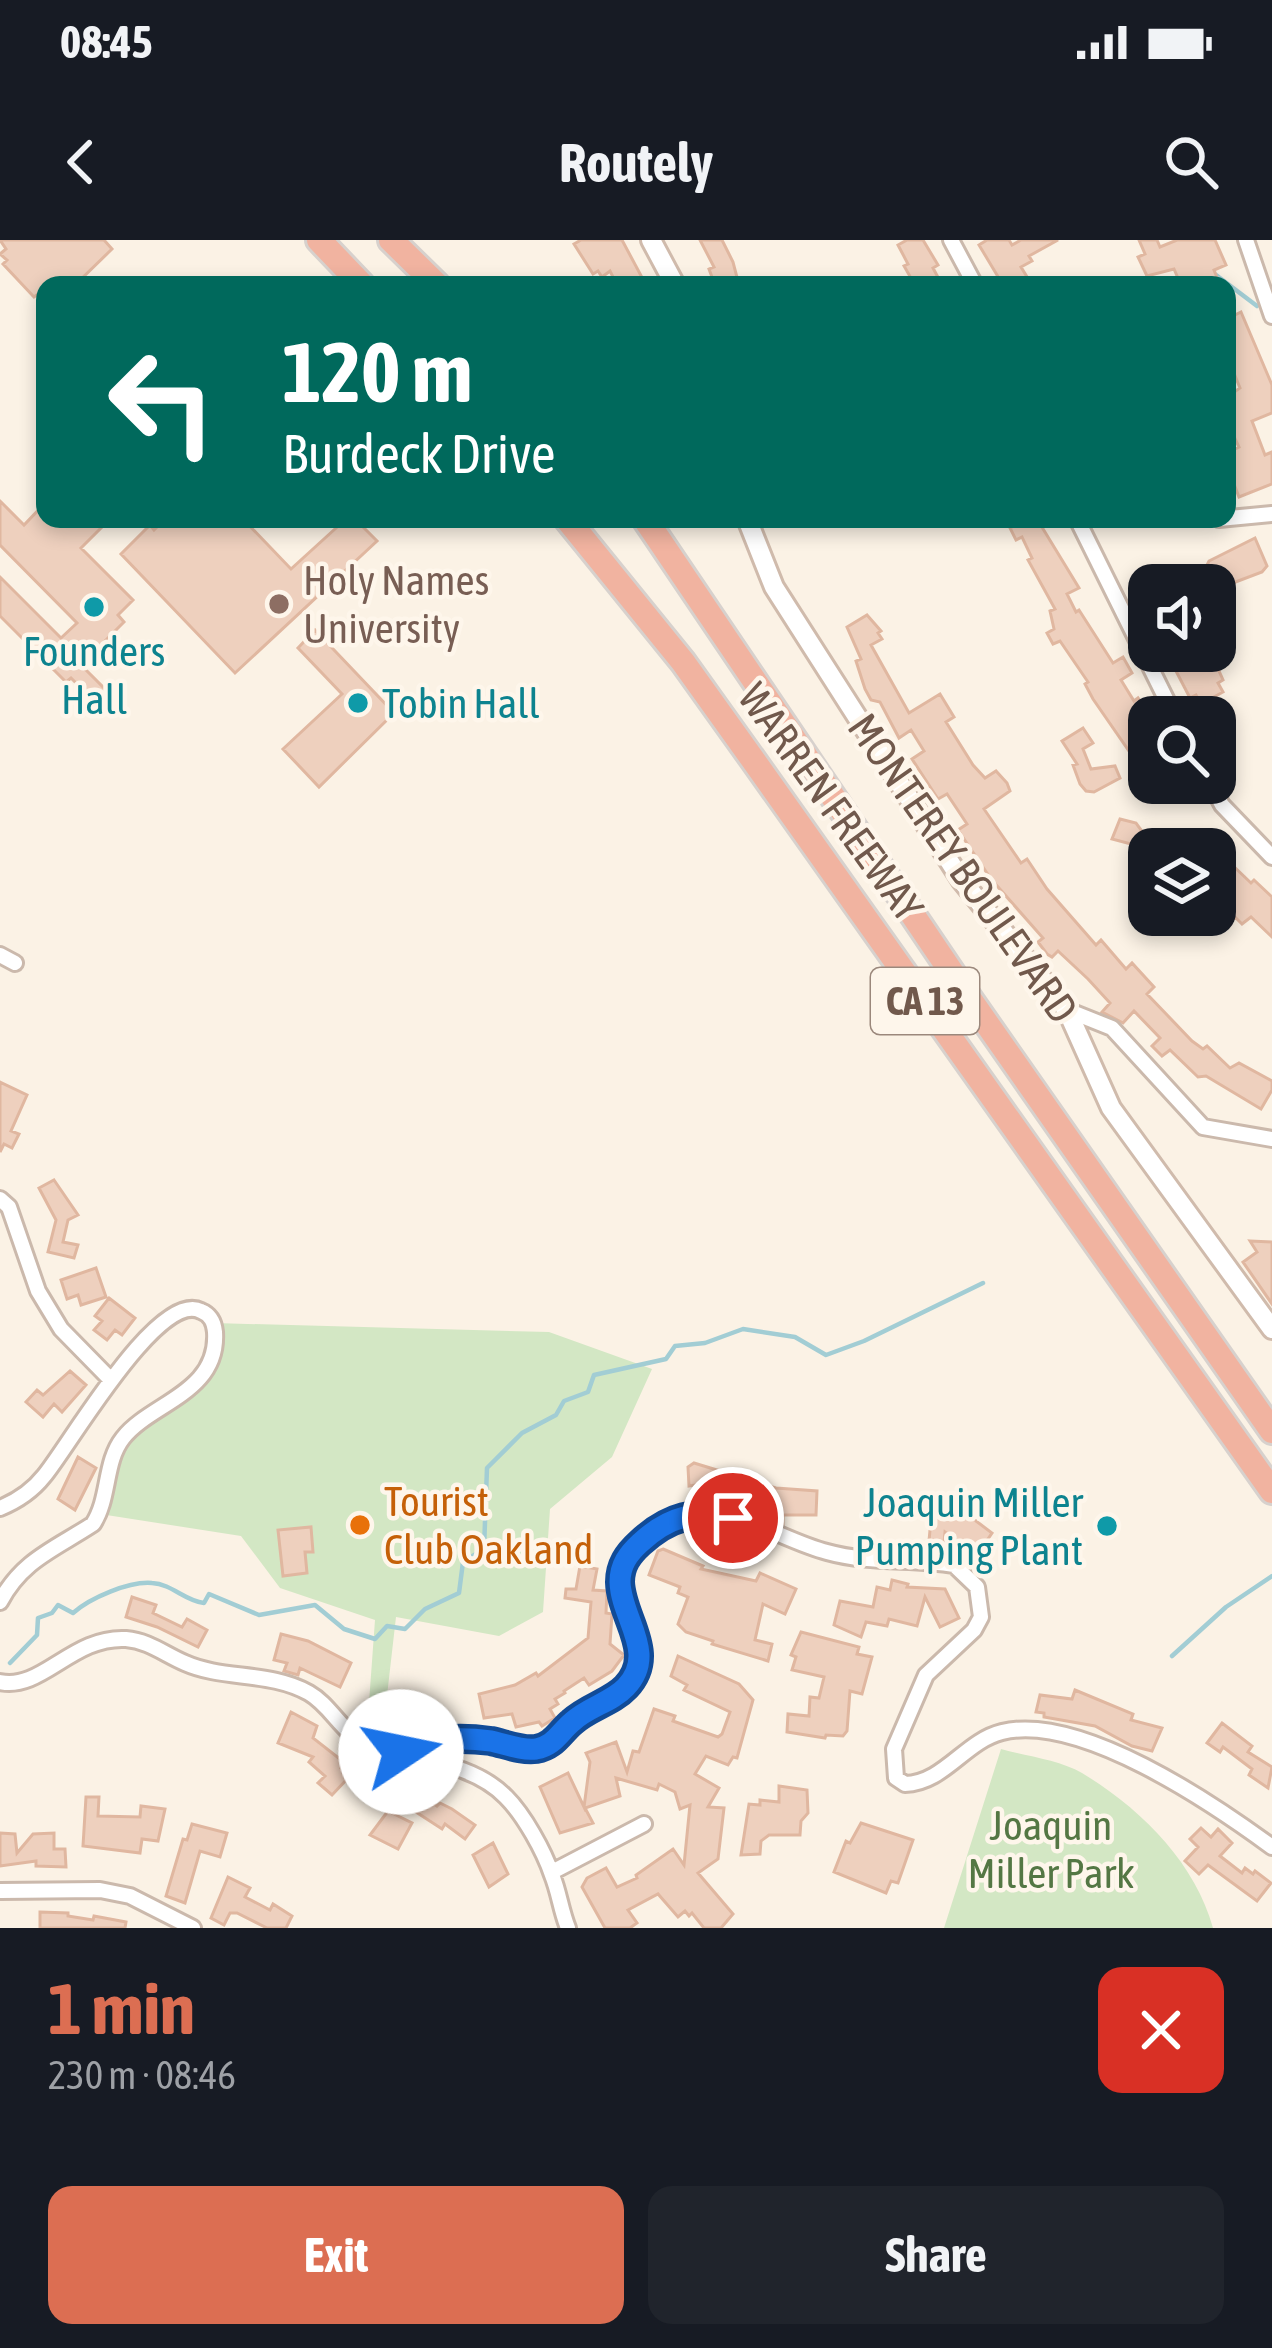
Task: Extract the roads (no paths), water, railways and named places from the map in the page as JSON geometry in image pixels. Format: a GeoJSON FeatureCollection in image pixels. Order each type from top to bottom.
{"type":"FeatureCollection","features":[{"type":"Feature","properties":{"kind":"highway"},"geometry":{"type":"LineString","coordinates":[[319,240],[353,276]]}},
{"type":"Feature","properties":{"kind":"highway"},"geometry":{"type":"LineString","coordinates":[[391,240],[428,276]]}},
{"type":"Feature","properties":{"kind":"highway","name":"WARREN FREEWAY"},"geometry":{"type":"LineString","coordinates":[[574,528],[683,662],[757,764],[1272,1491]]}},
{"type":"Feature","properties":{"kind":"highway","name":"WARREN FREEWAY"},"geometry":{"type":"LineString","coordinates":[[651,528],[971,1001],[1272,1430]]}},
{"type":"Feature","properties":{"kind":"street"},"geometry":{"type":"LineString","coordinates":[[651,240],[670,276]]}},
{"type":"Feature","properties":{"kind":"street"},"geometry":{"type":"LineString","coordinates":[[950,240],[970,276]]}},
{"type":"Feature","properties":{"kind":"street"},"geometry":{"type":"LineString","coordinates":[[1246,240],[1272,316]]}},
{"type":"Feature","properties":{"kind":"street"},"geometry":{"type":"LineString","coordinates":[[1236,517],[1272,514]]}},
{"type":"Feature","properties":{"kind":"street","name":"MONTEREY BOULEVARD"},"geometry":{"type":"LineString","coordinates":[[751,528],[775,587],[962,881],[1067,1010],[1111,1108],[1272,1329]]}},
{"type":"Feature","properties":{"kind":"street"},"geometry":{"type":"LineString","coordinates":[[1081,528],[1165,696]]}},
{"type":"Feature","properties":{"kind":"street"},"geometry":{"type":"LineString","coordinates":[[1221,804],[1272,856]]}},
{"type":"Feature","properties":{"kind":"street"},"geometry":{"type":"LineString","coordinates":[[1067,1010],[1112,1028],[1203,1127],[1272,1139]]}},
{"type":"Feature","properties":{"kind":"street"},"geometry":{"type":"LineString","coordinates":[[0,1199],[9,1207],[38,1291],[61,1329],[110,1379]]}},
{"type":"Feature","properties":{"kind":"street"},"geometry":{"type":"LineString","coordinates":[[0,1508],[30,1491],[45,1475],[110,1379],[173,1313],[191,1307],[206,1312],[214,1323],[215,1340],[197,1380],[176,1401],[124,1435],[93,1524],[37,1556],[20,1571],[0,1602]]}},
{"type":"Feature","properties":{"kind":"street"},"geometry":{"type":"LineString","coordinates":[[401,1752],[421,1742],[485,1740],[533,1750],[552,1744],[573,1720],[618,1694],[629,1684],[640,1657],[621,1591],[623,1565],[658,1527],[682,1516],[707,1513],[848,1557],[954,1565],[977,1586],[981,1617],[974,1630],[926,1675],[894,1749],[896,1778],[905,1784],[931,1778],[976,1744],[1002,1732],[1065,1735],[1102,1747],[1181,1786],[1272,1847]]}},
{"type":"Feature","properties":{"kind":"street"},"geometry":{"type":"LineString","coordinates":[[0,1682],[33,1678],[94,1642],[143,1642],[204,1670],[240,1672],[295,1686],[319,1700],[366,1744],[490,1782],[510,1801],[552,1872],[568,1928]]}},
{"type":"Feature","properties":{"kind":"street"},"geometry":{"type":"LineString","coordinates":[[552,1872],[644,1824]]}},
{"type":"Feature","properties":{"kind":"street"},"geometry":{"type":"LineString","coordinates":[[0,1891],[100,1890],[130,1896],[193,1928]]}},
{"type":"Feature","properties":{"kind":"waterway"},"geometry":{"type":"LineString","coordinates":[[1236,290],[1257,306]]}},
{"type":"Feature","properties":{"kind":"waterway"},"geometry":{"type":"LineString","coordinates":[[10,1663],[37,1635],[38,1618],[58,1605],[73,1613],[110,1592],[143,1583],[159,1584],[204,1603],[209,1594],[259,1615],[315,1605],[344,1629],[375,1639],[387,1626],[405,1629],[425,1609],[459,1593],[463,1562],[484,1549],[487,1468],[522,1433],[556,1415],[564,1401],[588,1392],[594,1375],[666,1359],[675,1346],[705,1343],[743,1329],[795,1337],[826,1355],[983,1283]]}},
{"type":"Feature","properties":{"kind":"waterway"},"geometry":{"type":"LineString","coordinates":[[1172,1656],[1226,1607],[1272,1576]]}},
{"type":"Feature","properties":{"kind":"place","name":"Holy Names University"},"geometry":{"type":"Point","coordinates":[279,604]}},
{"type":"Feature","properties":{"kind":"place","name":"Founders Hall"},"geometry":{"type":"Point","coordinates":[94,607]}},
{"type":"Feature","properties":{"kind":"place","name":"Tobin Hall"},"geometry":{"type":"Point","coordinates":[358,703]}},
{"type":"Feature","properties":{"kind":"place","name":"Tourist Club Oakland"},"geometry":{"type":"Point","coordinates":[360,1525]}},
{"type":"Feature","properties":{"kind":"place","name":"Joaquin Miller Pumping Plant"},"geometry":{"type":"Point","coordinates":[1107,1526]}},
{"type":"Feature","properties":{"kind":"park label","name":"Joaquin Miller Park"},"geometry":{"type":"Point","coordinates":[1051,1849]}}]}
